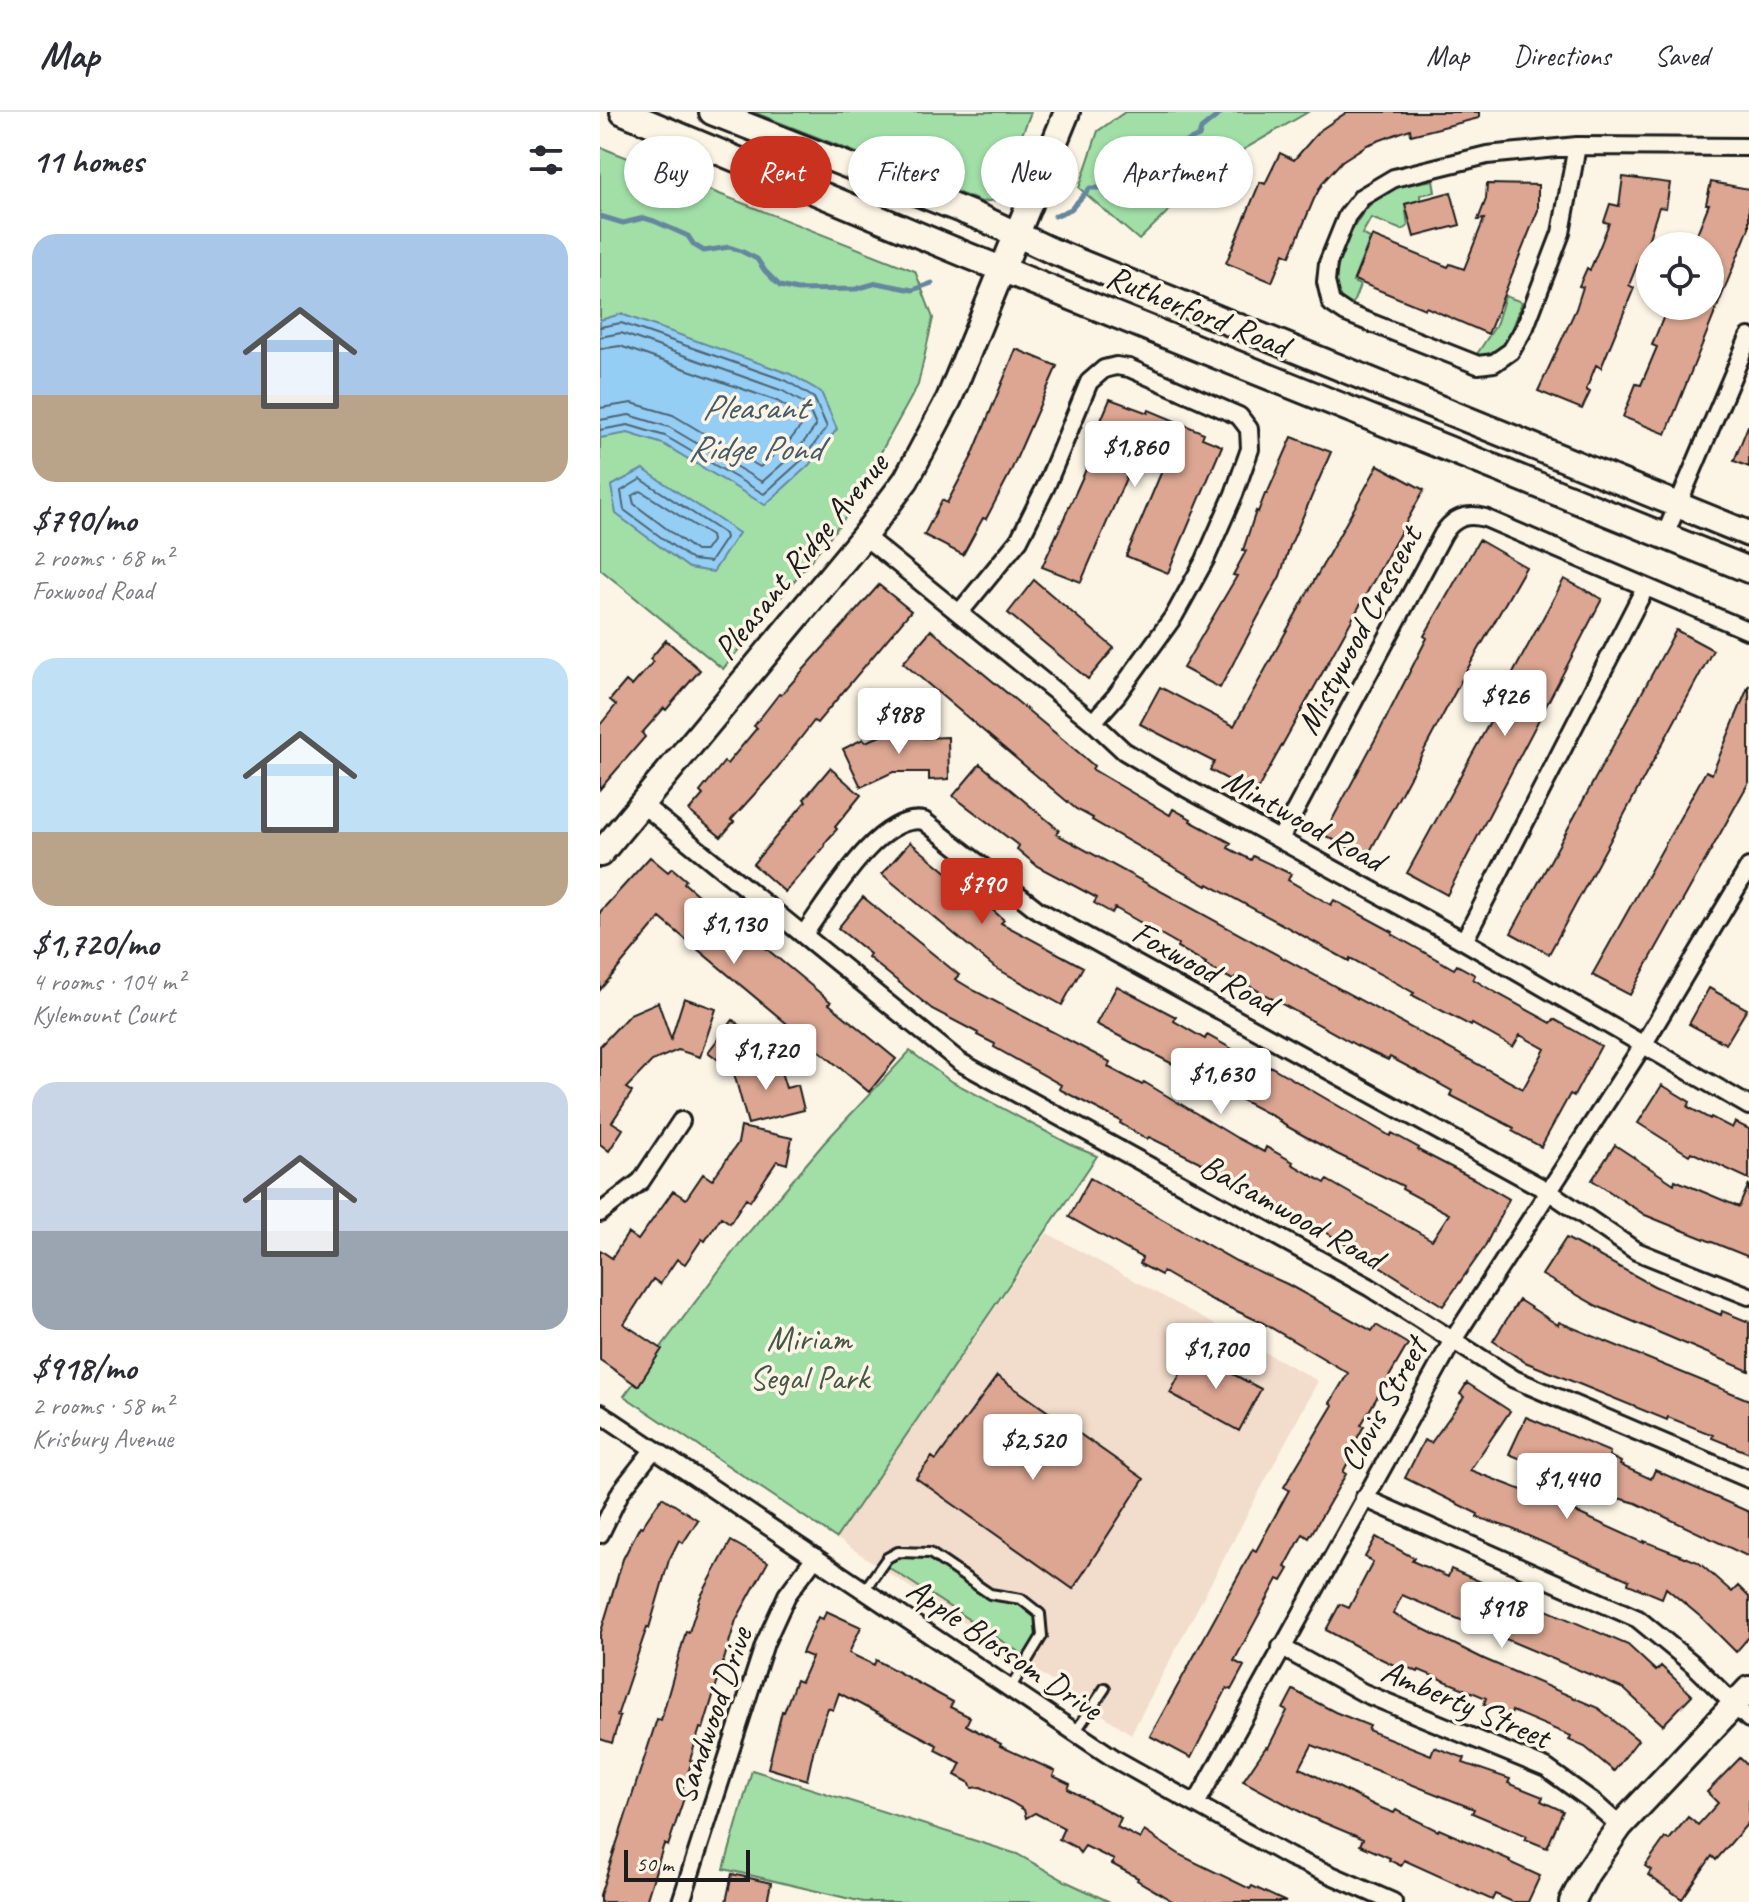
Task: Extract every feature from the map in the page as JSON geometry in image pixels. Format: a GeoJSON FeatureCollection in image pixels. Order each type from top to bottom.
{"type":"FeatureCollection","features":[{"type":"Feature","properties":{"kind":"main road","name":"Rutherford Road"},"geometry":{"type":"LineString","coordinates":[[623,112],[1749,570]]}},
{"type":"Feature","properties":{"kind":"main road","name":"Rutherford Road"},"geometry":{"type":"LineString","coordinates":[[712,112],[984,219],[1093,268],[1749,534]]}},
{"type":"Feature","properties":{"kind":"main road","name":"Pleasant Ridge Avenue"},"geometry":{"type":"LineString","coordinates":[[600,854],[864,536],[906,480],[929,441],[1067,112]]}},
{"type":"Feature","properties":{"kind":"main road"},"geometry":{"type":"LineString","coordinates":[[1572,1902],[1587,1873],[1620,1826],[1744,1704]]}},
{"type":"Feature","properties":{"kind":"street"},"geometry":{"type":"LineString","coordinates":[[1577,146],[1561,233],[1525,327],[1511,351],[1494,363],[1478,365],[1346,313],[1331,303],[1326,282],[1328,263],[1347,216],[1362,197],[1394,178],[1487,155],[1577,146],[1749,147]]}},
{"type":"Feature","properties":{"kind":"street"},"geometry":{"type":"LineString","coordinates":[[1665,535],[1749,337]]}},
{"type":"Feature","properties":{"kind":"street"},"geometry":{"type":"LineString","coordinates":[[960,612],[1019,540],[1046,486],[1085,389],[1098,373],[1116,366],[1129,368],[1239,416],[1249,429],[1250,449],[1205,560],[1174,616],[1116,696],[1093,722]]}},
{"type":"Feature","properties":{"kind":"street","name":"Mistywood Crescent"},"geometry":{"type":"LineString","coordinates":[[1280,839],[1443,534],[1460,517],[1472,515],[1485,518],[1749,631]]}},
{"type":"Feature","properties":{"kind":"street","name":"Mintwood Road"},"geometry":{"type":"LineString","coordinates":[[864,536],[960,612],[1124,751],[1464,941],[1749,1106]]}},
{"type":"Feature","properties":{"kind":"street"},"geometry":{"type":"LineString","coordinates":[[1464,941],[1645,588]]}},
{"type":"Feature","properties":{"kind":"street","name":"Balsamwood Road"},"geometry":{"type":"LineString","coordinates":[[642,804],[960,1062],[1369,1287],[1521,1383],[1749,1479]]}},
{"type":"Feature","properties":{"kind":"street","name":"Foxwood Road"},"geometry":{"type":"LineString","coordinates":[[804,934],[879,838],[903,822],[924,821],[940,830],[1038,910],[1548,1191],[1636,1251],[1749,1296]]}},
{"type":"Feature","properties":{"kind":"street"},"geometry":{"type":"LineString","coordinates":[[1643,1045],[1749,867]]}},
{"type":"Feature","properties":{"kind":"street","name":"Clovis Street"},"geometry":{"type":"LineString","coordinates":[[1196,1804],[1453,1340],[1643,1045]]}},
{"type":"Feature","properties":{"kind":"street"},"geometry":{"type":"LineString","coordinates":[[600,1213],[641,1181],[681,1121]]}},
{"type":"Feature","properties":{"kind":"street","name":"Apple Blossom Drive"},"geometry":{"type":"LineString","coordinates":[[600,1413],[1115,1759],[1290,1857],[1393,1902]]}},
{"type":"Feature","properties":{"kind":"street"},"geometry":{"type":"LineString","coordinates":[[600,1534],[621,1491],[654,1449]]}},
{"type":"Feature","properties":{"kind":"street"},"geometry":{"type":"LineString","coordinates":[[1364,1498],[1638,1619],[1744,1704]]}},
{"type":"Feature","properties":{"kind":"street","name":"Sandwood Drive"},"geometry":{"type":"LineString","coordinates":[[681,1902],[765,1643],[787,1595],[815,1557]]}},
{"type":"Feature","properties":{"kind":"street","name":"Amberty Street"},"geometry":{"type":"LineString","coordinates":[[1281,1647],[1364,1693],[1546,1768],[1592,1801],[1620,1826]]}},
{"type":"Feature","properties":{"kind":"lane"},"geometry":{"type":"LineString","coordinates":[[865,1589],[887,1558],[898,1552],[930,1553],[990,1594],[1021,1599],[1040,1614],[1042,1636],[1010,1689]]}},
{"type":"Feature","properties":{"kind":"lane"},"geometry":{"type":"LineString","coordinates":[[1076,1731],[1105,1688]]}},
{"type":"Feature","properties":{"kind":"shaded area"},"geometry":{"type":"Polygon","coordinates":[[[1047,1233],[1318,1381],[1131,1734],[836,1538],[1047,1233]]]}},
{"type":"Feature","properties":{"kind":"green space"},"geometry":{"type":"Polygon","coordinates":[[[753,112],[1031,112],[1021,136],[981,136],[981,202],[965,195],[965,136],[848,136],[848,149],[832,143],[832,136],[814,136],[753,112]]]}},
{"type":"Feature","properties":{"kind":"green space"},"geometry":{"type":"Polygon","coordinates":[[[1125,112],[1308,112],[1253,144],[1253,136],[1096,136],[1098,131],[1125,112]]]}},
{"type":"Feature","properties":{"kind":"green space"},"geometry":{"type":"Polygon","coordinates":[[[1094,143],[1094,201],[1079,188],[1094,143]]]}},
{"type":"Feature","properties":{"kind":"green space"},"geometry":{"type":"Polygon","coordinates":[[[600,147],[624,156],[624,208],[714,208],[714,192],[730,198],[730,208],[755,208],[915,271],[933,318],[918,385],[844,519],[723,669],[600,569],[600,147]]]}},
{"type":"Feature","properties":{"kind":"green space"},"geometry":{"type":"Polygon","coordinates":[[[1433,180],[1435,192],[1420,195],[1420,200],[1405,204],[1408,226],[1402,230],[1371,218],[1362,234],[1370,238],[1353,282],[1360,285],[1352,306],[1341,299],[1334,280],[1347,242],[1360,217],[1389,191],[1433,180]]]}},
{"type":"Feature","properties":{"kind":"green space"},"geometry":{"type":"Polygon","coordinates":[[[1102,208],[1171,208],[1139,240],[1102,208]]]}},
{"type":"Feature","properties":{"kind":"green space"},"geometry":{"type":"Polygon","coordinates":[[[1505,296],[1522,302],[1508,340],[1495,353],[1475,357],[1496,325],[1505,296]]]}},
{"type":"Feature","properties":{"kind":"green space","name":"Miriam Segal Park"},"geometry":{"type":"Polygon","coordinates":[[[910,1051],[949,1080],[1097,1156],[836,1538],[624,1396],[743,1239],[824,1143],[910,1051]]]}},
{"type":"Feature","properties":{"kind":"green space"},"geometry":{"type":"Polygon","coordinates":[[[899,1554],[930,1556],[990,1597],[1021,1601],[1037,1615],[1039,1635],[1025,1656],[885,1565],[899,1554]]]}},
{"type":"Feature","properties":{"kind":"green space"},"geometry":{"type":"Polygon","coordinates":[[[752,1770],[1017,1854],[1110,1902],[863,1902],[724,1869],[752,1770]]]}},
{"type":"Feature","properties":{"kind":"water","name":"Pleasant Ridge Pond"},"geometry":{"type":"Polygon","coordinates":[[[621,314],[790,374],[821,392],[837,429],[809,465],[765,505],[663,444],[628,433],[600,438],[600,320],[621,314]]]}},
{"type":"Feature","properties":{"kind":"water"},"geometry":{"type":"Polygon","coordinates":[[[643,469],[739,533],[713,572],[689,568],[616,514],[611,486],[643,469]]]}},
{"type":"Feature","properties":{"kind":"building"},"geometry":{"type":"Polygon","coordinates":[[[1347,112],[1479,112],[1479,118],[1411,135],[1410,129],[1367,145],[1342,161],[1323,182],[1290,256],[1284,253],[1272,282],[1226,263],[1249,208],[1253,208],[1253,199],[1260,182],[1265,184],[1280,153],[1294,160],[1319,131],[1347,112]]]}},
{"type":"Feature","properties":{"kind":"building"},"geometry":{"type":"Polygon","coordinates":[[[1623,177],[1670,183],[1666,208],[1659,207],[1651,232],[1636,232],[1636,268],[1629,285],[1634,288],[1601,368],[1596,365],[1586,390],[1590,392],[1582,409],[1538,391],[1576,309],[1583,287],[1579,286],[1587,268],[1590,270],[1609,223],[1604,222],[1610,204],[1619,206],[1623,177]]]}},
{"type":"Feature","properties":{"kind":"building"},"geometry":{"type":"Polygon","coordinates":[[[1711,182],[1749,189],[1749,228],[1724,290],[1724,232],[1698,232],[1709,204],[1706,204],[1711,182]]]}},
{"type":"Feature","properties":{"kind":"building"},"geometry":{"type":"Polygon","coordinates":[[[1487,184],[1538,185],[1538,210],[1488,334],[1354,280],[1372,236],[1448,267],[1450,264],[1464,269],[1484,219],[1478,220],[1486,199],[1487,184]]]}},
{"type":"Feature","properties":{"kind":"building"},"geometry":{"type":"Polygon","coordinates":[[[1451,192],[1460,225],[1414,237],[1405,204],[1451,192]]]}},
{"type":"Feature","properties":{"kind":"building"},"geometry":{"type":"Polygon","coordinates":[[[1662,320],[1712,320],[1666,434],[1623,417],[1636,384],[1641,385],[1657,347],[1652,345],[1662,320]]]}},
{"type":"Feature","properties":{"kind":"building"},"geometry":{"type":"Polygon","coordinates":[[[1016,349],[1057,366],[1010,473],[963,555],[924,535],[942,500],[947,503],[972,456],[1016,349]]]}},
{"type":"Feature","properties":{"kind":"building"},"geometry":{"type":"Polygon","coordinates":[[[1110,399],[1148,413],[1149,410],[1204,433],[1202,438],[1222,446],[1168,573],[1126,556],[1164,466],[1136,455],[1081,582],[1042,567],[1084,474],[1097,438],[1094,437],[1110,399]]]}},
{"type":"Feature","properties":{"kind":"building"},"geometry":{"type":"Polygon","coordinates":[[[1749,426],[1749,467],[1734,461],[1749,426]]]}},
{"type":"Feature","properties":{"kind":"building"},"geometry":{"type":"Polygon","coordinates":[[[1292,437],[1331,452],[1280,576],[1220,688],[1183,668],[1237,576],[1233,575],[1246,551],[1243,550],[1256,511],[1267,494],[1292,437]]]}},
{"type":"Feature","properties":{"kind":"building"},"geometry":{"type":"Polygon","coordinates":[[[1378,465],[1424,490],[1255,794],[1210,770],[1214,762],[1140,724],[1160,687],[1234,726],[1378,465]]]}},
{"type":"Feature","properties":{"kind":"building"},"geometry":{"type":"Polygon","coordinates":[[[1479,540],[1526,567],[1367,857],[1324,835],[1427,638],[1424,636],[1479,540]]]}},
{"type":"Feature","properties":{"kind":"building"},"geometry":{"type":"Polygon","coordinates":[[[1564,579],[1602,599],[1447,895],[1407,873],[1514,678],[1511,677],[1564,579]]]}},
{"type":"Feature","properties":{"kind":"building"},"geometry":{"type":"Polygon","coordinates":[[[1034,580],[1114,648],[1088,679],[1008,613],[1034,580]]]}},
{"type":"Feature","properties":{"kind":"building"},"geometry":{"type":"Polygon","coordinates":[[[879,585],[911,611],[817,723],[814,721],[731,820],[734,822],[721,837],[689,811],[703,795],[700,792],[757,728],[754,726],[779,694],[879,585]]]}},
{"type":"Feature","properties":{"kind":"building"},"geometry":{"type":"Polygon","coordinates":[[[931,630],[1078,752],[1094,766],[1092,769],[1170,815],[1173,809],[1191,819],[1231,843],[1228,848],[1291,874],[1288,880],[1331,905],[1334,900],[1454,969],[1457,965],[1475,975],[1473,979],[1551,1023],[1554,1019],[1601,1046],[1541,1147],[1512,1131],[1514,1128],[1450,1095],[1452,1091],[1420,1073],[1390,1057],[1388,1060],[1356,1045],[1235,978],[1233,980],[1205,965],[1177,947],[1178,944],[1115,908],[1112,913],[1094,903],[1097,898],[1037,866],[1017,849],[1019,846],[953,796],[980,764],[1059,830],[1056,834],[1523,1089],[1545,1049],[1520,1035],[1513,1047],[1471,1026],[1350,958],[1349,961],[1207,886],[1092,820],[903,663],[931,630]]]}},
{"type":"Feature","properties":{"kind":"building"},"geometry":{"type":"Polygon","coordinates":[[[1676,630],[1713,650],[1549,954],[1511,933],[1676,630]]]}},
{"type":"Feature","properties":{"kind":"building"},"geometry":{"type":"Polygon","coordinates":[[[666,640],[700,670],[642,733],[645,737],[600,789],[600,725],[616,705],[610,700],[626,681],[632,686],[653,662],[650,659],[666,640]]]}},
{"type":"Feature","properties":{"kind":"building"},"geometry":{"type":"Polygon","coordinates":[[[1749,685],[1749,782],[1630,995],[1592,975],[1706,771],[1712,774],[1749,685]]]}},
{"type":"Feature","properties":{"kind":"building"},"geometry":{"type":"Polygon","coordinates":[[[894,731],[924,731],[924,738],[948,737],[949,779],[929,780],[929,772],[893,772],[861,787],[843,749],[863,739],[865,742],[894,731]]]}},
{"type":"Feature","properties":{"kind":"building"},"geometry":{"type":"Polygon","coordinates":[[[830,768],[861,795],[835,827],[837,829],[825,846],[785,892],[753,864],[830,768]]]}},
{"type":"Feature","properties":{"kind":"building"},"geometry":{"type":"Polygon","coordinates":[[[910,842],[1004,920],[1001,923],[1083,967],[1062,1005],[994,967],[882,874],[910,842]]]}},
{"type":"Feature","properties":{"kind":"building"},"geometry":{"type":"Polygon","coordinates":[[[650,857],[668,872],[672,868],[686,880],[684,883],[749,939],[751,937],[768,950],[896,1059],[869,1092],[660,918],[600,990],[600,912],[650,857]]]}},
{"type":"Feature","properties":{"kind":"building"},"geometry":{"type":"Polygon","coordinates":[[[863,897],[959,975],[955,979],[1110,1062],[1108,1067],[1142,1085],[1144,1082],[1237,1138],[1264,1152],[1266,1147],[1325,1183],[1327,1180],[1432,1240],[1449,1214],[1402,1189],[1403,1186],[1337,1154],[1280,1120],[1096,1024],[1117,986],[1176,1017],[1174,1021],[1205,1039],[1207,1035],[1268,1069],[1270,1066],[1390,1136],[1392,1133],[1480,1182],[1509,1199],[1484,1248],[1443,1306],[1305,1219],[1244,1190],[1246,1185],[1149,1137],[1147,1139],[1121,1121],[1059,1089],[1061,1085],[994,1047],[995,1044],[978,1033],[932,1009],[868,957],[870,954],[838,928],[863,897]]]}},
{"type":"Feature","properties":{"kind":"building"},"geometry":{"type":"Polygon","coordinates":[[[1709,988],[1747,1009],[1726,1044],[1689,1024],[1709,988]]]}},
{"type":"Feature","properties":{"kind":"building"},"geometry":{"type":"Polygon","coordinates":[[[684,998],[716,1009],[700,1057],[678,1050],[652,1061],[626,1088],[632,1092],[612,1122],[623,1129],[609,1151],[600,1144],[600,1046],[630,1014],[658,1002],[671,1039],[684,998]]]}},
{"type":"Feature","properties":{"kind":"building"},"geometry":{"type":"Polygon","coordinates":[[[733,1020],[754,1036],[729,1068],[708,1052],[733,1020]]]}},
{"type":"Feature","properties":{"kind":"building"},"geometry":{"type":"Polygon","coordinates":[[[776,1056],[786,1088],[798,1085],[804,1110],[748,1124],[733,1070],[776,1056]]]}},
{"type":"Feature","properties":{"kind":"building"},"geometry":{"type":"Polygon","coordinates":[[[1662,1085],[1690,1102],[1688,1107],[1710,1119],[1732,1128],[1735,1122],[1749,1129],[1749,1179],[1691,1152],[1689,1155],[1638,1123],[1662,1085]]]}},
{"type":"Feature","properties":{"kind":"building"},"geometry":{"type":"Polygon","coordinates":[[[741,1127],[792,1138],[787,1164],[777,1161],[750,1201],[746,1198],[730,1223],[721,1217],[685,1264],[677,1259],[660,1284],[653,1279],[624,1324],[662,1349],[638,1386],[600,1360],[600,1250],[612,1258],[628,1233],[638,1240],[673,1191],[686,1199],[703,1174],[712,1180],[738,1143],[741,1127]]]}},
{"type":"Feature","properties":{"kind":"building"},"geometry":{"type":"Polygon","coordinates":[[[1615,1145],[1674,1184],[1675,1180],[1739,1207],[1749,1184],[1749,1257],[1645,1215],[1592,1180],[1615,1145]]]}},
{"type":"Feature","properties":{"kind":"building"},"geometry":{"type":"Polygon","coordinates":[[[1090,1178],[1236,1261],[1287,1284],[1372,1331],[1376,1325],[1408,1344],[1361,1425],[1364,1426],[1353,1446],[1356,1447],[1343,1472],[1346,1474],[1309,1538],[1303,1534],[1285,1567],[1289,1569],[1282,1581],[1278,1579],[1234,1661],[1244,1666],[1231,1690],[1227,1688],[1191,1758],[1150,1736],[1253,1549],[1256,1551],[1289,1490],[1284,1487],[1333,1405],[1330,1403],[1348,1373],[1263,1323],[1210,1299],[1163,1272],[1161,1275],[1140,1264],[1142,1258],[1069,1217],[1090,1178]]]}},
{"type":"Feature","properties":{"kind":"building"},"geometry":{"type":"Polygon","coordinates":[[[1566,1238],[1654,1286],[1721,1315],[1722,1311],[1749,1322],[1749,1371],[1597,1306],[1542,1275],[1566,1238]]]}},
{"type":"Feature","properties":{"kind":"building"},"geometry":{"type":"Polygon","coordinates":[[[1519,1300],[1558,1325],[1559,1322],[1749,1400],[1749,1453],[1712,1438],[1713,1435],[1668,1417],[1667,1420],[1525,1362],[1493,1341],[1519,1300]]]}},
{"type":"Feature","properties":{"kind":"building"},"geometry":{"type":"Polygon","coordinates":[[[1192,1352],[1261,1389],[1239,1431],[1170,1393],[1192,1352]]]}},
{"type":"Feature","properties":{"kind":"building"},"geometry":{"type":"Polygon","coordinates":[[[997,1376],[1144,1479],[1073,1589],[916,1478],[932,1457],[936,1460],[997,1376]]]}},
{"type":"Feature","properties":{"kind":"building"},"geometry":{"type":"Polygon","coordinates":[[[1467,1383],[1510,1411],[1470,1470],[1558,1504],[1644,1543],[1698,1562],[1732,1592],[1738,1586],[1749,1597],[1749,1637],[1736,1652],[1666,1588],[1662,1598],[1628,1584],[1629,1580],[1510,1528],[1477,1517],[1478,1514],[1405,1478],[1424,1440],[1431,1443],[1464,1397],[1460,1394],[1467,1383]]]}},
{"type":"Feature","properties":{"kind":"building"},"geometry":{"type":"Polygon","coordinates":[[[1526,1417],[1610,1452],[1609,1456],[1621,1462],[1620,1465],[1651,1479],[1655,1470],[1749,1512],[1749,1557],[1636,1503],[1614,1497],[1551,1467],[1550,1471],[1509,1454],[1526,1417]]]}},
{"type":"Feature","properties":{"kind":"building"},"geometry":{"type":"Polygon","coordinates":[[[662,1497],[698,1520],[683,1543],[679,1540],[669,1560],[649,1628],[617,1716],[620,1717],[612,1743],[600,1739],[600,1635],[623,1559],[640,1526],[662,1497]]]}},
{"type":"Feature","properties":{"kind":"building"},"geometry":{"type":"Polygon","coordinates":[[[1376,1537],[1414,1558],[1412,1561],[1448,1577],[1451,1569],[1628,1645],[1656,1671],[1661,1666],[1692,1695],[1663,1725],[1624,1689],[1402,1595],[1393,1614],[1484,1659],[1598,1708],[1638,1740],[1614,1771],[1585,1747],[1569,1740],[1571,1736],[1512,1711],[1511,1715],[1484,1704],[1486,1698],[1419,1670],[1402,1665],[1400,1668],[1371,1654],[1326,1630],[1340,1604],[1349,1608],[1373,1562],[1365,1557],[1376,1537]]]}},
{"type":"Feature","properties":{"kind":"building"},"geometry":{"type":"Polygon","coordinates":[[[731,1541],[768,1562],[736,1620],[703,1729],[700,1728],[690,1760],[682,1790],[686,1792],[668,1846],[664,1844],[646,1902],[600,1902],[657,1719],[661,1720],[686,1631],[689,1632],[700,1598],[731,1541]]]}},
{"type":"Feature","properties":{"kind":"building"},"geometry":{"type":"Polygon","coordinates":[[[826,1611],[861,1627],[849,1653],[874,1665],[876,1660],[953,1702],[950,1707],[970,1717],[966,1725],[1000,1746],[1055,1771],[1053,1776],[1070,1784],[1068,1789],[1121,1818],[1117,1827],[1140,1839],[1144,1831],[1182,1856],[1250,1889],[1252,1886],[1286,1902],[1174,1902],[1112,1864],[1114,1860],[1085,1846],[1080,1853],[1059,1839],[1064,1828],[1035,1813],[1026,1818],[1024,1810],[1011,1802],[981,1787],[972,1788],[970,1783],[955,1775],[961,1763],[935,1750],[937,1745],[839,1693],[833,1710],[828,1708],[807,1780],[768,1768],[782,1711],[796,1680],[801,1682],[812,1657],[802,1653],[818,1617],[823,1619],[826,1611]]]}},
{"type":"Feature","properties":{"kind":"building"},"geometry":{"type":"Polygon","coordinates":[[[1293,1690],[1370,1726],[1368,1730],[1431,1755],[1434,1747],[1465,1758],[1463,1763],[1510,1779],[1508,1783],[1543,1797],[1541,1801],[1563,1811],[1547,1848],[1525,1839],[1527,1836],[1472,1813],[1474,1809],[1312,1745],[1300,1768],[1376,1806],[1394,1813],[1396,1810],[1540,1876],[1528,1902],[1513,1902],[1495,1894],[1492,1900],[1404,1860],[1401,1866],[1360,1845],[1363,1839],[1308,1816],[1243,1781],[1268,1748],[1287,1711],[1283,1709],[1293,1690]]]}},
{"type":"Feature","properties":{"kind":"building"},"geometry":{"type":"Polygon","coordinates":[[[1740,1758],[1749,1767],[1749,1822],[1716,1860],[1712,1856],[1682,1899],[1648,1875],[1651,1870],[1645,1866],[1665,1838],[1669,1840],[1688,1817],[1698,1825],[1718,1803],[1707,1792],[1740,1758]]]}},
{"type":"Feature","properties":{"kind":"building"},"geometry":{"type":"Polygon","coordinates":[[[732,1874],[771,1883],[767,1902],[726,1902],[732,1874]]]}},
{"type":"Feature","properties":{"kind":"waterway"},"geometry":{"type":"LineString","coordinates":[[1055,216],[1071,209],[1090,188],[1104,188],[1148,159],[1199,136],[1201,129],[1222,112]]}},
{"type":"Feature","properties":{"kind":"waterway"},"geometry":{"type":"LineString","coordinates":[[600,216],[623,223],[644,218],[654,221],[688,236],[694,245],[704,251],[729,247],[741,251],[757,259],[780,286],[797,290],[856,289],[877,283],[913,290],[932,283]]}}]}
